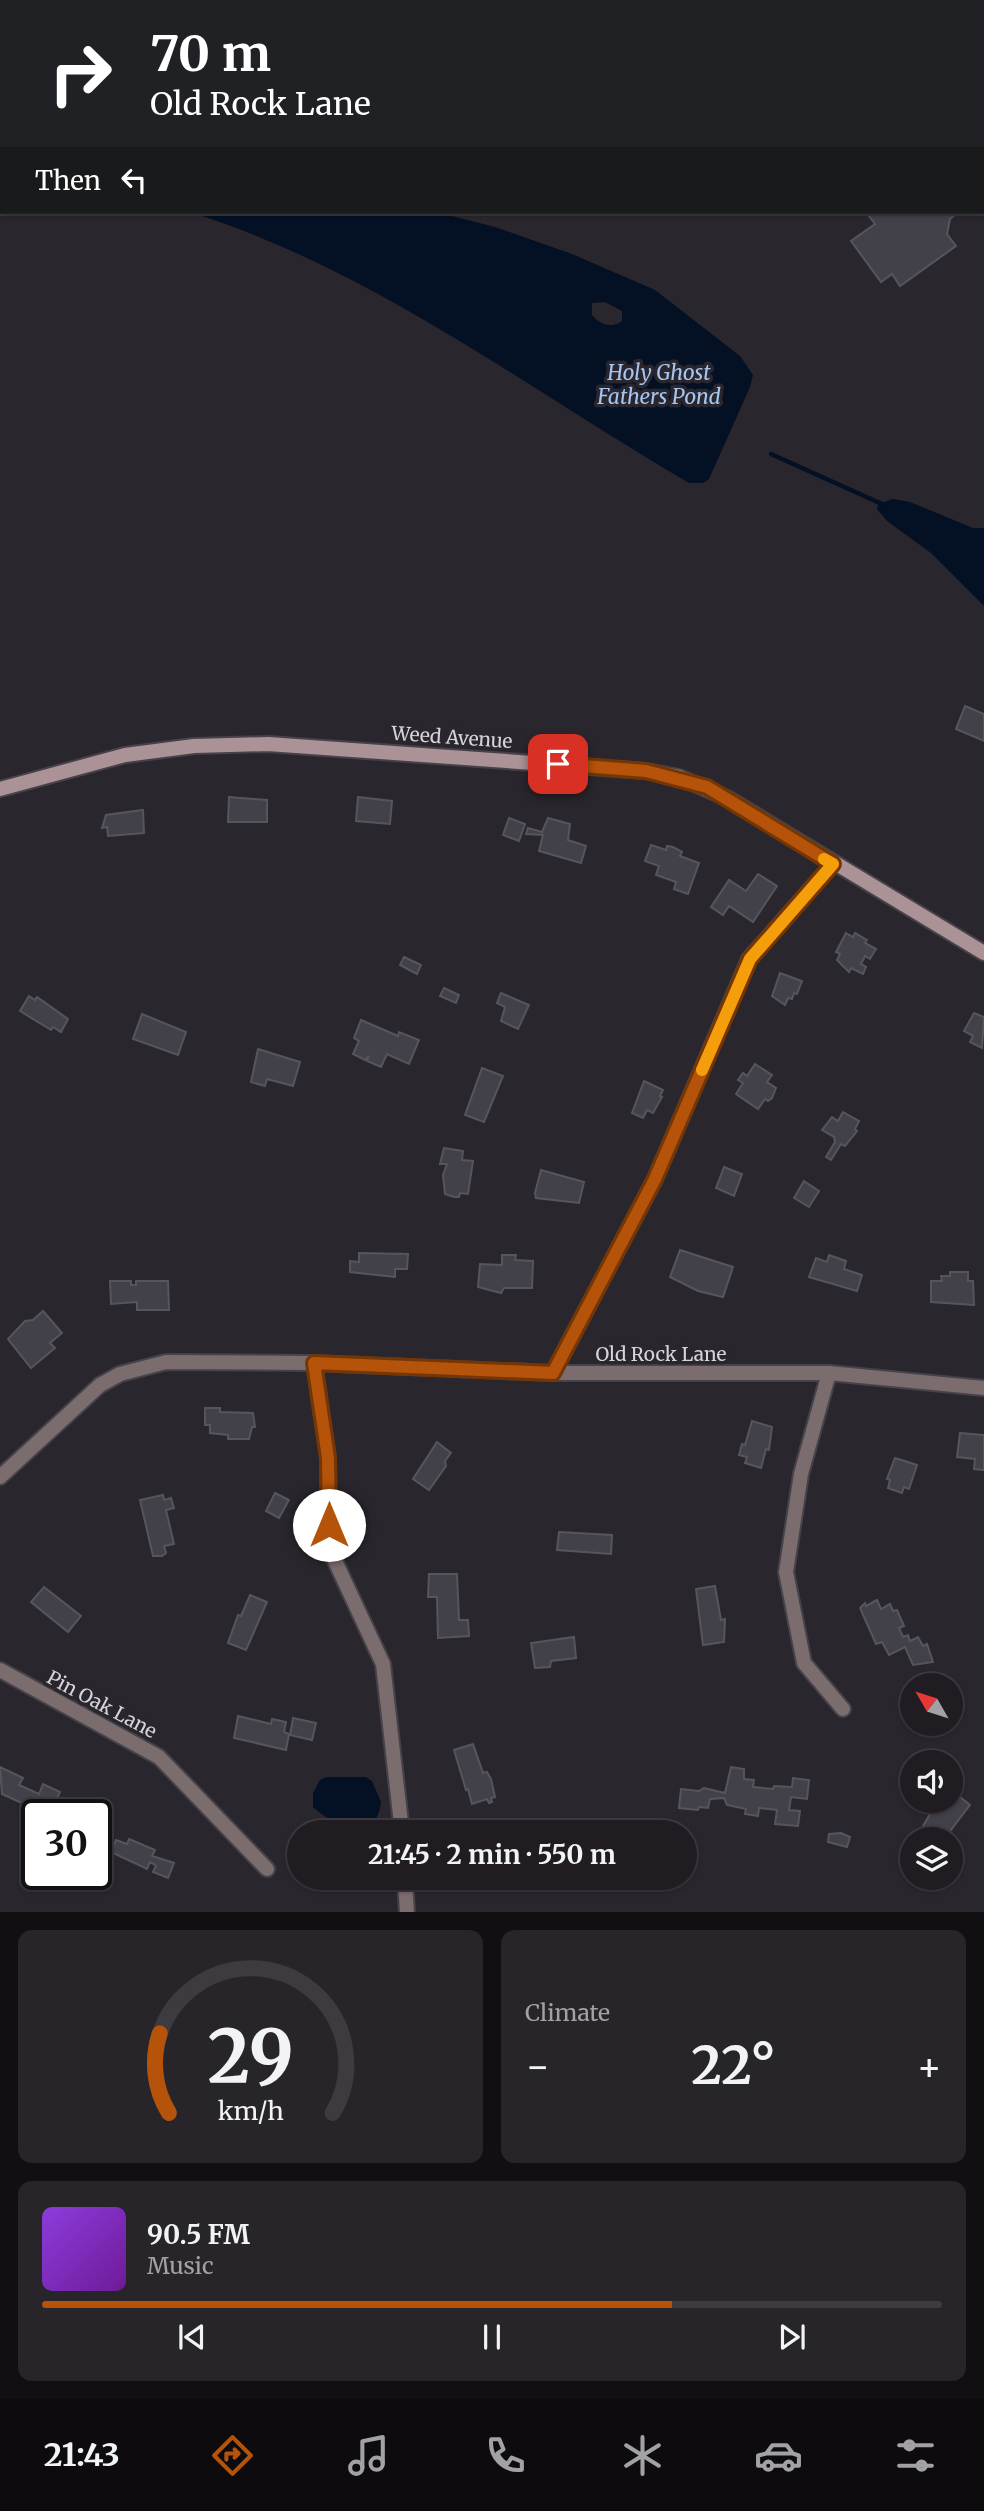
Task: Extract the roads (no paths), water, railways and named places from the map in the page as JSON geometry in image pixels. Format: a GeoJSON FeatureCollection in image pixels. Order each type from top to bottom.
{"type":"FeatureCollection","features":[{"type":"Feature","properties":{"kind":"main road","name":"Weed Avenue"},"geometry":{"type":"LineString","coordinates":[[0,789],[125,755],[230,744],[280,745],[646,771],[707,787],[984,953]]}},
{"type":"Feature","properties":{"kind":"street"},"geometry":{"type":"LineString","coordinates":[[553,1373],[655,1179],[750,959],[833,864]]}},
{"type":"Feature","properties":{"kind":"street","name":"Old Rock Lane"},"geometry":{"type":"LineString","coordinates":[[0,1477],[100,1385],[120,1374],[166,1362],[314,1363],[553,1373],[829,1373],[984,1388]]}},
{"type":"Feature","properties":{"kind":"street"},"geometry":{"type":"LineString","coordinates":[[314,1363],[328,1458],[329,1548],[383,1664],[401,1820]]}},
{"type":"Feature","properties":{"kind":"street"},"geometry":{"type":"LineString","coordinates":[[829,1373],[801,1474],[786,1572],[804,1663],[843,1710]]}},
{"type":"Feature","properties":{"kind":"street","name":"Pin Oak Lane"},"geometry":{"type":"LineString","coordinates":[[0,1670],[159,1756],[267,1869]]}},
{"type":"Feature","properties":{"kind":"street"},"geometry":{"type":"LineString","coordinates":[[406,1890],[407,1912]]}},
{"type":"Feature","properties":{"kind":"water","name":"Holy Ghost Fathers Pond"},"geometry":{"type":"Polygon","coordinates":[[[196,214],[444,214],[495,227],[572,254],[655,290],[740,356],[753,375],[750,387],[709,479],[703,483],[689,483],[447,333],[322,265],[257,236],[196,214]],[[605,302],[592,303],[592,315],[598,321],[614,325],[622,321],[622,311],[605,302]]]}},
{"type":"Feature","properties":{"kind":"water"},"geometry":{"type":"Polygon","coordinates":[[[893,499],[910,502],[973,528],[984,528],[984,606],[931,553],[887,521],[877,509],[878,504],[893,499]]]}},
{"type":"Feature","properties":{"kind":"water"},"geometry":{"type":"Polygon","coordinates":[[[326,1777],[366,1777],[372,1781],[381,1802],[378,1816],[374,1820],[332,1820],[322,1814],[313,1807],[313,1793],[320,1780],[326,1777]]]}},
{"type":"Feature","properties":{"kind":"waterway"},"geometry":{"type":"LineString","coordinates":[[771,454],[882,504]]}}]}
